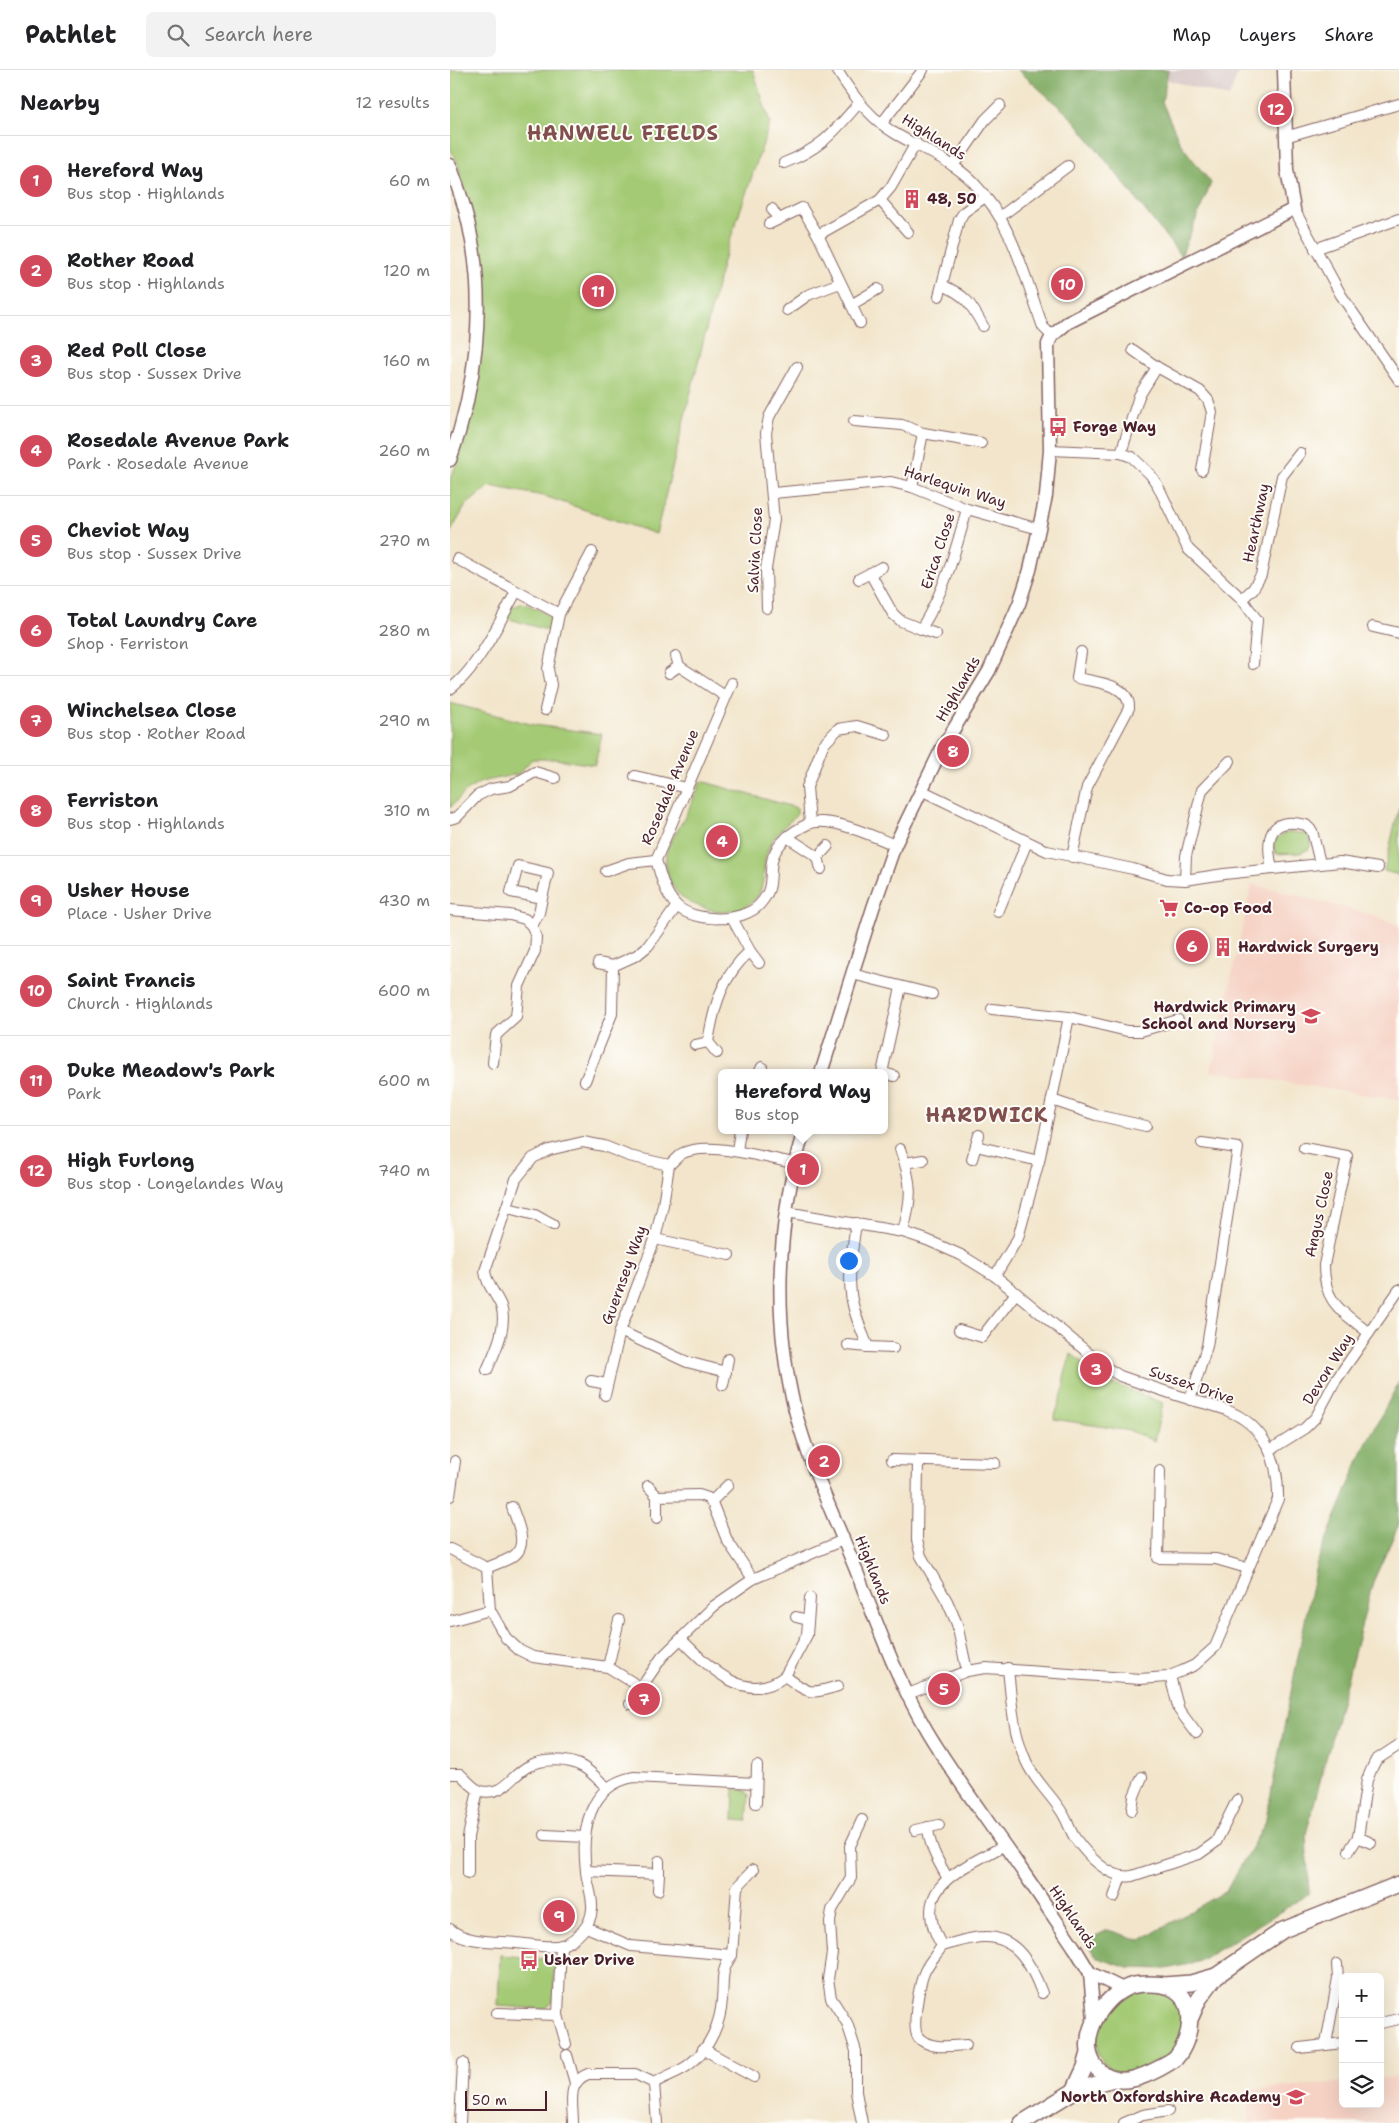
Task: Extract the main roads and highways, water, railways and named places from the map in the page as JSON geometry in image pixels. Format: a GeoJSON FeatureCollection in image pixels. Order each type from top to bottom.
{"type":"FeatureCollection","features":[{"type":"Feature","properties":{"kind":"main road"},"geometry":{"type":"LineString","coordinates":[[1074,2091],[1089,2053],[1089,2034],[1094,2019],[1108,2001],[1123,1989],[1135,1985],[1191,1983],[1216,1976],[1283,1930],[1399,1884]]}},
{"type":"Feature","properties":{"kind":"main road"},"geometry":{"type":"LineString","coordinates":[[1022,2123],[1074,2091],[1113,2079],[1121,2080],[1140,2077],[1174,2060],[1187,2038],[1190,2017],[1199,1999],[1216,1976]]}},
{"type":"Feature","properties":{"kind":"main road"},"geometry":{"type":"LineString","coordinates":[[1163,1985],[1174,1989],[1184,2001],[1190,2017]]}},
{"type":"Feature","properties":{"kind":"main road"},"geometry":{"type":"LineString","coordinates":[[1089,2053],[1097,2068],[1113,2079]]}},
{"type":"Feature","properties":{"kind":"place","name":"High Furlong"},"geometry":{"type":"Point","coordinates":[1276,109]}},
{"type":"Feature","properties":{"kind":"place","name":"48, 50"},"geometry":{"type":"Point","coordinates":[912,199]}},
{"type":"Feature","properties":{"kind":"place","name":"Saint Francis"},"geometry":{"type":"Point","coordinates":[1067,284]}},
{"type":"Feature","properties":{"kind":"place","name":"Duke Meadow's Park"},"geometry":{"type":"Point","coordinates":[598,291]}},
{"type":"Feature","properties":{"kind":"place","name":"Forge Way"},"geometry":{"type":"Point","coordinates":[1058,427]}},
{"type":"Feature","properties":{"kind":"place","name":"Ferriston"},"geometry":{"type":"Point","coordinates":[953,751]}},
{"type":"Feature","properties":{"kind":"place","name":"Rosedale Avenue Park"},"geometry":{"type":"Point","coordinates":[722,841]}},
{"type":"Feature","properties":{"kind":"place","name":"Co-op Food"},"geometry":{"type":"Point","coordinates":[1169,908]}},
{"type":"Feature","properties":{"kind":"place","name":"Total Laundry Care"},"geometry":{"type":"Point","coordinates":[1192,946]}},
{"type":"Feature","properties":{"kind":"place","name":"Hardwick Surgery"},"geometry":{"type":"Point","coordinates":[1223,947]}},
{"type":"Feature","properties":{"kind":"place","name":"Hardwick Primary School and Nursery"},"geometry":{"type":"Point","coordinates":[1311,1016]}},
{"type":"Feature","properties":{"kind":"place","name":"Hereford Way"},"geometry":{"type":"Point","coordinates":[803,1169]}},
{"type":"Feature","properties":{"kind":"place","name":"Red Poll Close"},"geometry":{"type":"Point","coordinates":[1096,1369]}},
{"type":"Feature","properties":{"kind":"place","name":"Rother Road"},"geometry":{"type":"Point","coordinates":[824,1461]}},
{"type":"Feature","properties":{"kind":"place","name":"Cheviot Way"},"geometry":{"type":"Point","coordinates":[944,1689]}},
{"type":"Feature","properties":{"kind":"place","name":"Winchelsea Close"},"geometry":{"type":"Point","coordinates":[644,1699]}},
{"type":"Feature","properties":{"kind":"place","name":"Usher House"},"geometry":{"type":"Point","coordinates":[559,1916]}},
{"type":"Feature","properties":{"kind":"place","name":"Usher Drive"},"geometry":{"type":"Point","coordinates":[529,1960]}},
{"type":"Feature","properties":{"kind":"place","name":"North Oxfordshire Academy"},"geometry":{"type":"Point","coordinates":[1296,2097]}},
{"type":"Feature","properties":{"kind":"district","name":"HANWELL FIELDS"},"geometry":{"type":"Point","coordinates":[623,133]}},
{"type":"Feature","properties":{"kind":"district","name":"HARDWICK"},"geometry":{"type":"Point","coordinates":[987,1115]}}]}
